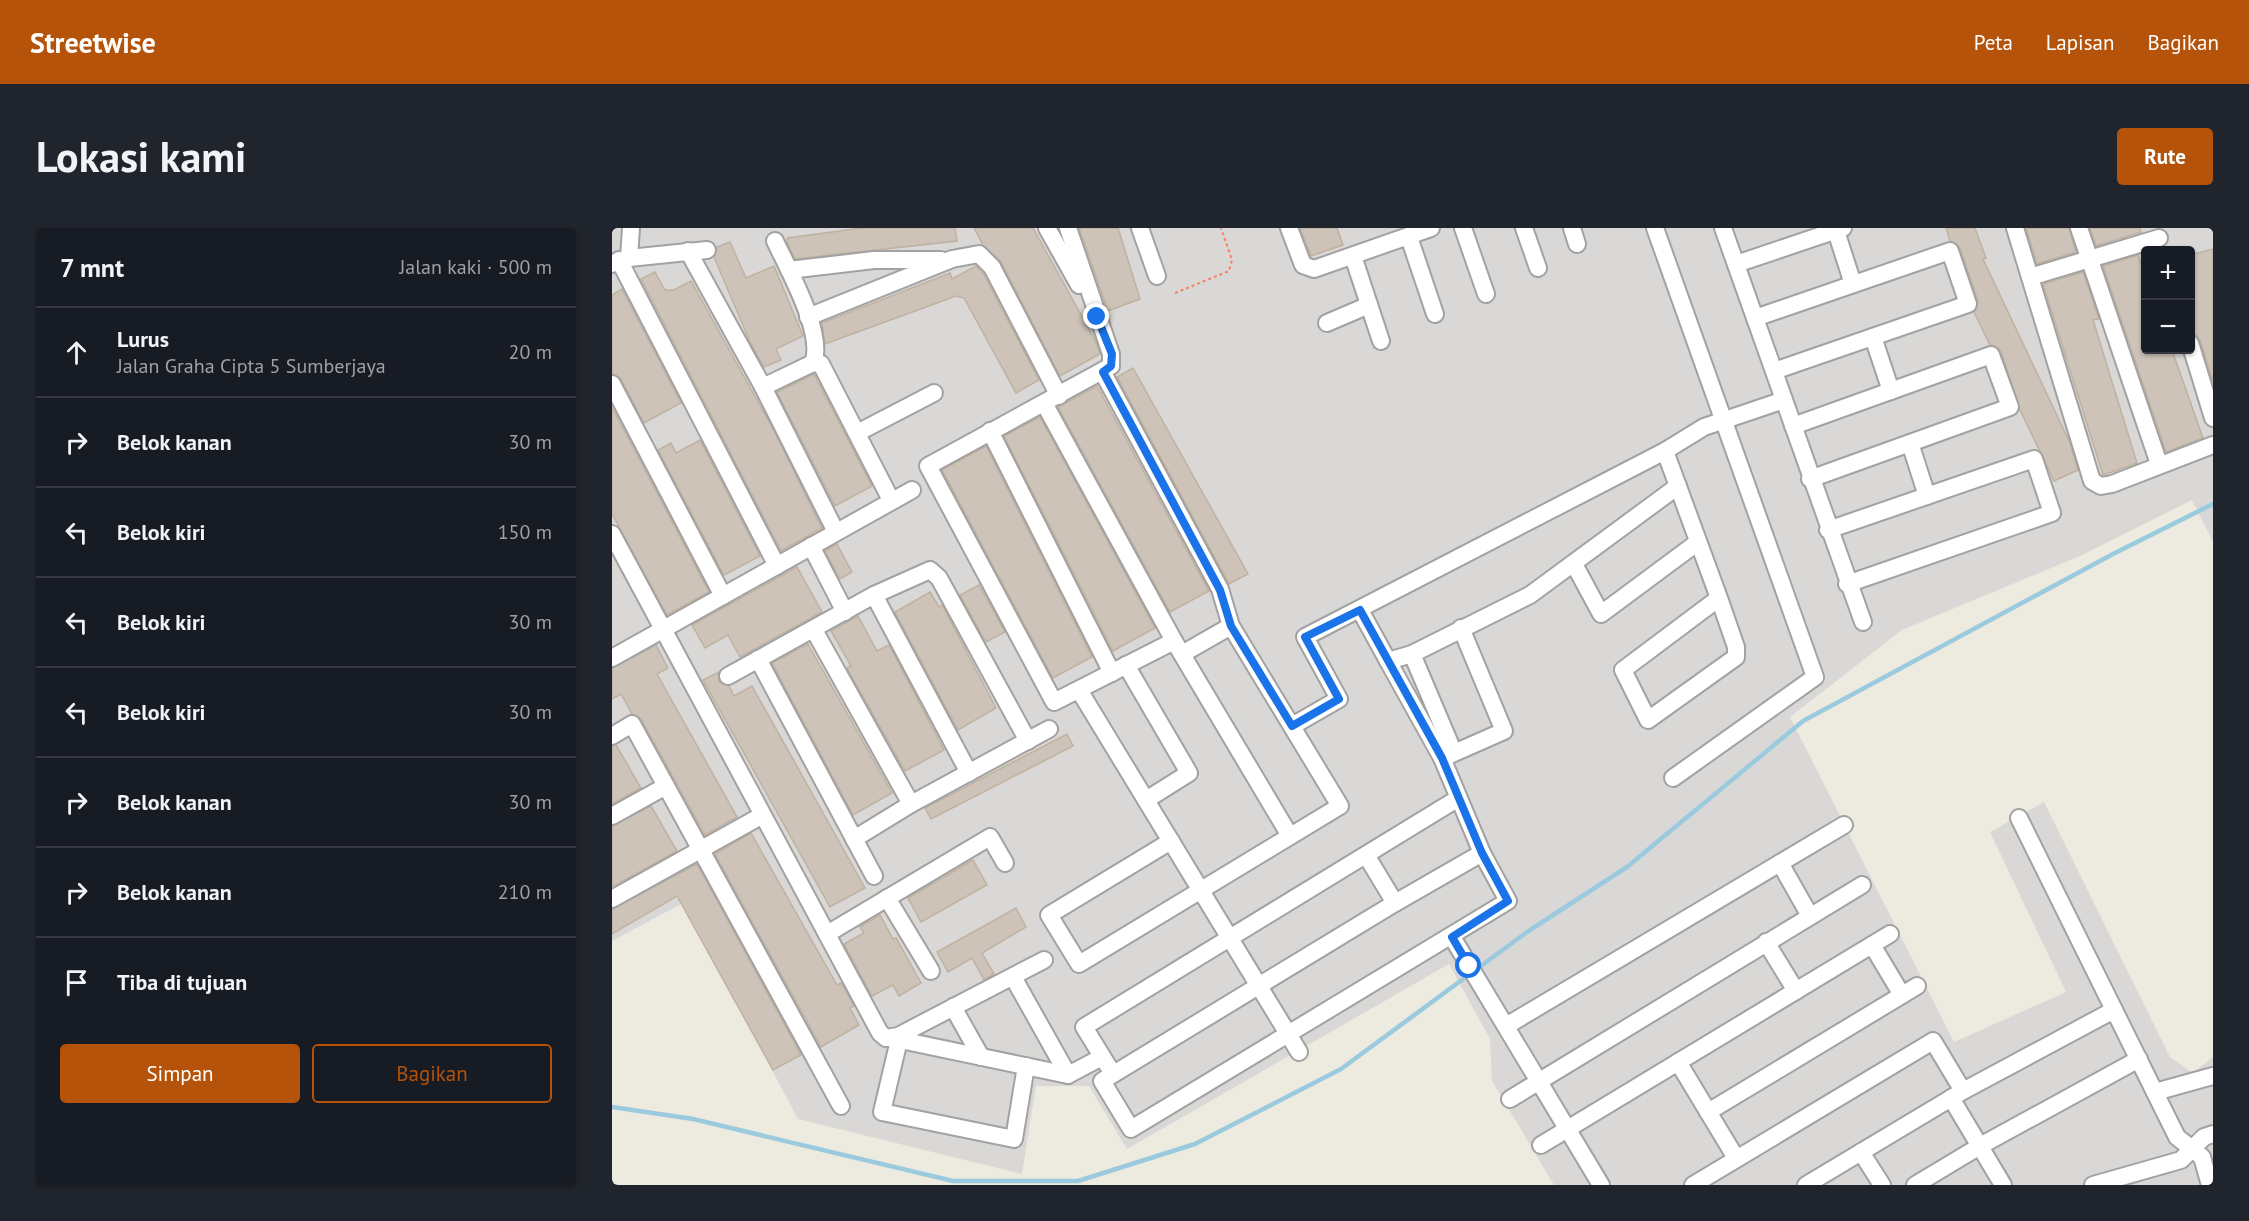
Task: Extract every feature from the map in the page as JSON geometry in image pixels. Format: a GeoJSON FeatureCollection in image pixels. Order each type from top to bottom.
{"type":"FeatureCollection","features":[{"type":"Feature","properties":{"kind":"street"},"geometry":{"type":"LineString","coordinates":[[631,228],[620,261],[777,566]]}},
{"type":"Feature","properties":{"kind":"street"},"geometry":{"type":"LineString","coordinates":[[1047,228],[1097,317]]}},
{"type":"Feature","properties":{"kind":"street"},"geometry":{"type":"LineString","coordinates":[[1068,228],[1112,358],[1111,366],[928,466],[1054,702],[1119,669],[1231,626]]}},
{"type":"Feature","properties":{"kind":"street"},"geometry":{"type":"LineString","coordinates":[[1140,228],[1156,276]]}},
{"type":"Feature","properties":{"kind":"street"},"geometry":{"type":"LineString","coordinates":[[1289,228],[1304,265],[1309,268],[1353,256],[1431,228]]}},
{"type":"Feature","properties":{"kind":"street"},"geometry":{"type":"LineString","coordinates":[[1463,228],[1486,294]]}},
{"type":"Feature","properties":{"kind":"street"},"geometry":{"type":"LineString","coordinates":[[1524,228],[1538,268]]}},
{"type":"Feature","properties":{"kind":"street"},"geometry":{"type":"LineString","coordinates":[[1572,228],[1577,244]]}},
{"type":"Feature","properties":{"kind":"street"},"geometry":{"type":"LineString","coordinates":[[1655,228],[1815,677],[1673,778]]}},
{"type":"Feature","properties":{"kind":"street"},"geometry":{"type":"LineString","coordinates":[[1723,228],[1847,584],[1863,622]]}},
{"type":"Feature","properties":{"kind":"street"},"geometry":{"type":"LineString","coordinates":[[2015,228],[2092,481],[2101,486],[2112,484],[2213,445]]}},
{"type":"Feature","properties":{"kind":"street"},"geometry":{"type":"LineString","coordinates":[[2079,228],[2087,258],[2159,464]]}},
{"type":"Feature","properties":{"kind":"street"},"geometry":{"type":"LineString","coordinates":[[1736,264],[1840,229],[1853,284]]}},
{"type":"Feature","properties":{"kind":"street"},"geometry":{"type":"LineString","coordinates":[[1409,237],[1435,314]]}},
{"type":"Feature","properties":{"kind":"street"},"geometry":{"type":"LineString","coordinates":[[2030,277],[2087,258],[2159,239]]}},
{"type":"Feature","properties":{"kind":"street"},"geometry":{"type":"LineString","coordinates":[[775,241],[789,270],[816,340],[817,354],[813,363]]}},
{"type":"Feature","properties":{"kind":"street"},"geometry":{"type":"LineString","coordinates":[[620,261],[707,250]]}},
{"type":"Feature","properties":{"kind":"street"},"geometry":{"type":"LineString","coordinates":[[688,251],[763,387],[836,532]]}},
{"type":"Feature","properties":{"kind":"street"},"geometry":{"type":"LineString","coordinates":[[1755,318],[1950,251],[1968,304],[1774,371]]}},
{"type":"Feature","properties":{"kind":"street"},"geometry":{"type":"LineString","coordinates":[[789,270],[874,260],[952,259],[979,254],[987,259],[1051,399],[1178,648],[1290,836]]}},
{"type":"Feature","properties":{"kind":"street"},"geometry":{"type":"LineString","coordinates":[[1353,256],[1381,341]]}},
{"type":"Feature","properties":{"kind":"street"},"geometry":{"type":"LineString","coordinates":[[808,317],[952,259]]}},
{"type":"Feature","properties":{"kind":"street"},"geometry":{"type":"LineString","coordinates":[[1327,323],[1369,304]]}},
{"type":"Feature","properties":{"kind":"street"},"geometry":{"type":"LineString","coordinates":[[1873,337],[1891,391]]}},
{"type":"Feature","properties":{"kind":"street"},"geometry":{"type":"LineString","coordinates":[[2193,354],[2213,418]]}},
{"type":"Feature","properties":{"kind":"street"},"geometry":{"type":"LineString","coordinates":[[1793,426],[1991,355],[2010,407],[1810,479]]}},
{"type":"Feature","properties":{"kind":"street"},"geometry":{"type":"LineString","coordinates":[[763,387],[813,363],[817,362],[823,367],[891,500]]}},
{"type":"Feature","properties":{"kind":"street"},"geometry":{"type":"LineString","coordinates":[[1103,372],[1220,590],[1231,626],[1340,806],[1078,964],[1049,915],[1171,841]]}},
{"type":"Feature","properties":{"kind":"street"},"geometry":{"type":"LineString","coordinates":[[612,384],[723,596]]}},
{"type":"Feature","properties":{"kind":"street"},"geometry":{"type":"LineString","coordinates":[[857,433],[934,393]]}},
{"type":"Feature","properties":{"kind":"street"},"geometry":{"type":"LineString","coordinates":[[1292,726],[1339,699],[1305,637],[1665,451],[1704,427],[1784,400]]}},
{"type":"Feature","properties":{"kind":"street"},"geometry":{"type":"LineString","coordinates":[[990,431],[1119,669],[1189,773],[1146,800]]}},
{"type":"Feature","properties":{"kind":"street"},"geometry":{"type":"LineString","coordinates":[[1910,443],[1927,496]]}},
{"type":"Feature","properties":{"kind":"street"},"geometry":{"type":"LineString","coordinates":[[1665,451],[1719,598],[1736,647],[1736,657],[1648,720],[1623,670],[1719,598]]}},
{"type":"Feature","properties":{"kind":"street"},"geometry":{"type":"LineString","coordinates":[[1828,530],[2034,459],[2052,513],[1847,584]]}},
{"type":"Feature","properties":{"kind":"street"},"geometry":{"type":"LineString","coordinates":[[1388,661],[1412,654],[1530,595],[1678,486]]}},
{"type":"Feature","properties":{"kind":"street"},"geometry":{"type":"LineString","coordinates":[[612,658],[912,490]]}},
{"type":"Feature","properties":{"kind":"street"},"geometry":{"type":"LineString","coordinates":[[612,534],[761,816],[875,1025],[886,1038],[1068,1075],[1102,1057]]}},
{"type":"Feature","properties":{"kind":"street"},"geometry":{"type":"LineString","coordinates":[[1574,564],[1601,615],[1698,542]]}},
{"type":"Feature","properties":{"kind":"street"},"geometry":{"type":"LineString","coordinates":[[810,546],[845,612]]}},
{"type":"Feature","properties":{"kind":"street"},"geometry":{"type":"LineString","coordinates":[[728,676],[874,595],[927,570],[937,574],[1028,741]]}},
{"type":"Feature","properties":{"kind":"street"},"geometry":{"type":"LineString","coordinates":[[874,595],[969,773]]}},
{"type":"Feature","properties":{"kind":"street"},"geometry":{"type":"LineString","coordinates":[[1360,610],[1388,661],[1448,755]]}},
{"type":"Feature","properties":{"kind":"street"},"geometry":{"type":"LineString","coordinates":[[1448,755],[1504,731],[1461,628]]}},
{"type":"Feature","properties":{"kind":"street"},"geometry":{"type":"LineString","coordinates":[[814,630],[911,804]]}},
{"type":"Feature","properties":{"kind":"street"},"geometry":{"type":"LineString","coordinates":[[1412,654],[1448,755],[1457,799],[1508,901],[1452,937],[1131,1129],[1102,1081],[1395,903],[1482,853]]}},
{"type":"Feature","properties":{"kind":"street"},"geometry":{"type":"LineString","coordinates":[[758,659],[874,876]]}},
{"type":"Feature","properties":{"kind":"street"},"geometry":{"type":"LineString","coordinates":[[1079,690],[1299,1052]]}},
{"type":"Feature","properties":{"kind":"street"},"geometry":{"type":"LineString","coordinates":[[612,736],[632,724],[841,1106]]}},
{"type":"Feature","properties":{"kind":"street"},"geometry":{"type":"LineString","coordinates":[[854,839],[911,804],[1049,729]]}},
{"type":"Feature","properties":{"kind":"street"},"geometry":{"type":"LineString","coordinates":[[612,816],[666,786]]}},
{"type":"Feature","properties":{"kind":"street"},"geometry":{"type":"LineString","coordinates":[[1113,1074],[1084,1027],[1457,799]]}},
{"type":"Feature","properties":{"kind":"street"},"geometry":{"type":"LineString","coordinates":[[612,899],[761,816]]}},
{"type":"Feature","properties":{"kind":"street"},"geometry":{"type":"LineString","coordinates":[[2019,818],[2177,1137],[2202,1157],[2210,1185]]}},
{"type":"Feature","properties":{"kind":"street"},"geometry":{"type":"LineString","coordinates":[[1506,1026],[1844,825]]}},
{"type":"Feature","properties":{"kind":"street"},"geometry":{"type":"LineString","coordinates":[[827,934],[990,837],[1005,863]]}},
{"type":"Feature","properties":{"kind":"street"},"geometry":{"type":"LineString","coordinates":[[1366,855],[1395,903]]}},
{"type":"Feature","properties":{"kind":"street"},"geometry":{"type":"LineString","coordinates":[[1780,863],[1810,916]]}},
{"type":"Feature","properties":{"kind":"street"},"geometry":{"type":"LineString","coordinates":[[1510,1099],[1862,885]]}},
{"type":"Feature","properties":{"kind":"street"},"geometry":{"type":"LineString","coordinates":[[887,898],[931,971]]}},
{"type":"Feature","properties":{"kind":"street"},"geometry":{"type":"LineString","coordinates":[[1542,1145],[1890,934]]}},
{"type":"Feature","properties":{"kind":"street"},"geometry":{"type":"LineString","coordinates":[[1452,937],[1538,1083],[1568,1129],[1593,1182]]}},
{"type":"Feature","properties":{"kind":"street"},"geometry":{"type":"LineString","coordinates":[[1766,942],[1796,992]]}},
{"type":"Feature","properties":{"kind":"street"},"geometry":{"type":"LineString","coordinates":[[1872,945],[1902,995]]}},
{"type":"Feature","properties":{"kind":"street"},"geometry":{"type":"LineString","coordinates":[[895,1039],[1044,960]]}},
{"type":"Feature","properties":{"kind":"street"},"geometry":{"type":"LineString","coordinates":[[1013,977],[1068,1075]]}},
{"type":"Feature","properties":{"kind":"street"},"geometry":{"type":"LineString","coordinates":[[1708,1112],[1917,986]]}},
{"type":"Feature","properties":{"kind":"street"},"geometry":{"type":"LineString","coordinates":[[954,1007],[981,1057]]}},
{"type":"Feature","properties":{"kind":"street"},"geometry":{"type":"LineString","coordinates":[[1806,1185],[1957,1095],[2114,1010]]}},
{"type":"Feature","properties":{"kind":"street"},"geometry":{"type":"LineString","coordinates":[[895,1039],[882,1112],[1014,1139],[1026,1066]]}},
{"type":"Feature","properties":{"kind":"street"},"geometry":{"type":"LineString","coordinates":[[1693,1185],[1933,1041],[1980,1146],[2003,1185]]}},
{"type":"Feature","properties":{"kind":"street"},"geometry":{"type":"LineString","coordinates":[[1915,1185],[1980,1146],[2139,1059]]}},
{"type":"Feature","properties":{"kind":"street"},"geometry":{"type":"LineString","coordinates":[[1678,1062],[1736,1158]]}},
{"type":"Feature","properties":{"kind":"street"},"geometry":{"type":"LineString","coordinates":[[2155,1092],[2213,1076]]}},
{"type":"Feature","properties":{"kind":"street"},"geometry":{"type":"LineString","coordinates":[[2093,1185],[2181,1160],[2204,1137],[2213,1134]]}},
{"type":"Feature","properties":{"kind":"street"},"geometry":{"type":"LineString","coordinates":[[1861,1152],[1882,1185]]}},
{"type":"Feature","properties":{"kind":"path"},"geometry":{"type":"LineString","coordinates":[[1175,293],[1229,271],[1232,260],[1221,228]]}},
{"type":"Feature","properties":{"kind":"shaded area"},"geometry":{"type":"Polygon","coordinates":[[[612,228],[2213,228],[2213,542],[2192,500],[2080,556],[1902,630],[1790,717],[1954,1042],[2066,992],[1990,832],[2044,802],[2170,1057],[2193,1073],[2213,1057],[2213,1185],[1554,1185],[1492,1081],[1490,1039],[1449,964],[1127,1149],[1089,1086],[1036,1086],[1022,1174],[798,1119],[683,903],[612,941],[612,228]]]}},
{"type":"Feature","properties":{"kind":"building"},"geometry":{"type":"Polygon","coordinates":[[[862,228],[955,228],[957,241],[795,259],[787,242],[787,238],[862,228]]]}},
{"type":"Feature","properties":{"kind":"building"},"geometry":{"type":"Polygon","coordinates":[[[974,228],[1033,228],[1095,340],[1100,354],[1060,376],[1001,262],[983,245],[974,228]]]}},
{"type":"Feature","properties":{"kind":"building"},"geometry":{"type":"Polygon","coordinates":[[[1079,228],[1118,228],[1140,299],[1108,311],[1079,228]]]}},
{"type":"Feature","properties":{"kind":"building"},"geometry":{"type":"Polygon","coordinates":[[[1300,228],[1337,228],[1343,245],[1311,256],[1300,228]]]}},
{"type":"Feature","properties":{"kind":"building"},"geometry":{"type":"Polygon","coordinates":[[[1946,228],[1975,228],[1986,258],[1983,259],[2070,443],[2078,470],[2054,481],[2020,410],[2001,351],[1990,345],[1974,312],[1978,301],[1960,248],[1950,241],[1946,228]]]}},
{"type":"Feature","properties":{"kind":"building"},"geometry":{"type":"Polygon","coordinates":[[[2026,228],[2069,228],[2076,252],[2037,264],[2026,228]]]}},
{"type":"Feature","properties":{"kind":"building"},"geometry":{"type":"Polygon","coordinates":[[[2090,228],[2140,228],[2141,232],[2096,246],[2090,228]]]}},
{"type":"Feature","properties":{"kind":"building"},"geometry":{"type":"Polygon","coordinates":[[[730,242],[746,278],[774,266],[803,336],[776,349],[781,360],[764,367],[750,342],[714,257],[717,247],[730,242]]]}},
{"type":"Feature","properties":{"kind":"building"},"geometry":{"type":"Polygon","coordinates":[[[2213,249],[2213,382],[2200,340],[2195,336],[2195,254],[2213,249]]]}},
{"type":"Feature","properties":{"kind":"building"},"geometry":{"type":"Polygon","coordinates":[[[2138,255],[2141,264],[2141,354],[2173,354],[2203,438],[2166,452],[2103,266],[2138,255]]]}},
{"type":"Feature","properties":{"kind":"building"},"geometry":{"type":"Polygon","coordinates":[[[976,266],[983,273],[1039,380],[1016,393],[964,298],[956,296],[825,344],[822,323],[950,273],[952,279],[976,266]]]}},
{"type":"Feature","properties":{"kind":"building"},"geometry":{"type":"Polygon","coordinates":[[[655,272],[665,290],[674,290],[691,281],[772,427],[822,528],[781,551],[641,279],[655,272]]]}},
{"type":"Feature","properties":{"kind":"building"},"geometry":{"type":"Polygon","coordinates":[[[2083,272],[2099,319],[2093,320],[2137,463],[2103,475],[2043,284],[2083,272]]]}},
{"type":"Feature","properties":{"kind":"building"},"geometry":{"type":"Polygon","coordinates":[[[622,289],[681,403],[644,423],[621,379],[612,374],[612,295],[622,289]]]}},
{"type":"Feature","properties":{"kind":"building"},"geometry":{"type":"Polygon","coordinates":[[[1133,368],[1248,574],[1229,584],[1117,377],[1133,368]]]}},
{"type":"Feature","properties":{"kind":"building"},"geometry":{"type":"Polygon","coordinates":[[[814,374],[872,486],[835,506],[777,392],[814,374]]]}},
{"type":"Feature","properties":{"kind":"building"},"geometry":{"type":"Polygon","coordinates":[[[1097,386],[1209,591],[1170,612],[1058,407],[1097,386]]]}},
{"type":"Feature","properties":{"kind":"building"},"geometry":{"type":"Polygon","coordinates":[[[612,407],[709,592],[667,615],[612,514],[612,407]]]}},
{"type":"Feature","properties":{"kind":"building"},"geometry":{"type":"Polygon","coordinates":[[[1040,417],[1155,628],[1113,651],[1004,436],[1040,417]]]}},
{"type":"Feature","properties":{"kind":"building"},"geometry":{"type":"Polygon","coordinates":[[[700,440],[760,556],[724,575],[658,450],[671,443],[676,453],[700,440]]]}},
{"type":"Feature","properties":{"kind":"building"},"geometry":{"type":"Polygon","coordinates":[[[986,446],[1092,657],[1053,678],[942,470],[986,446]]]}},
{"type":"Feature","properties":{"kind":"building"},"geometry":{"type":"Polygon","coordinates":[[[837,544],[852,572],[840,579],[825,551],[837,544]]]}},
{"type":"Feature","properties":{"kind":"building"},"geometry":{"type":"Polygon","coordinates":[[[797,567],[822,612],[740,657],[728,635],[705,648],[692,625],[797,567]]]}},
{"type":"Feature","properties":{"kind":"building"},"geometry":{"type":"Polygon","coordinates":[[[979,585],[1005,632],[986,642],[960,595],[979,585]]]}},
{"type":"Feature","properties":{"kind":"building"},"geometry":{"type":"Polygon","coordinates":[[[930,592],[939,607],[942,605],[996,708],[958,730],[895,612],[930,592]]]}},
{"type":"Feature","properties":{"kind":"building"},"geometry":{"type":"Polygon","coordinates":[[[858,616],[877,651],[889,645],[944,750],[905,771],[847,668],[851,666],[831,631],[858,616]]]}},
{"type":"Feature","properties":{"kind":"building"},"geometry":{"type":"Polygon","coordinates":[[[808,644],[892,793],[853,815],[772,663],[808,644]]]}},
{"type":"Feature","properties":{"kind":"building"},"geometry":{"type":"Polygon","coordinates":[[[656,645],[668,668],[657,674],[737,817],[705,835],[641,719],[632,714],[621,694],[612,699],[612,668],[656,645]]]}},
{"type":"Feature","properties":{"kind":"building"},"geometry":{"type":"Polygon","coordinates":[[[719,672],[719,682],[729,686],[734,696],[752,686],[865,888],[830,907],[703,680],[719,672]]]}},
{"type":"Feature","properties":{"kind":"building"},"geometry":{"type":"Polygon","coordinates":[[[1067,734],[1073,746],[931,819],[925,808],[1067,734]]]}},
{"type":"Feature","properties":{"kind":"building"},"geometry":{"type":"Polygon","coordinates":[[[616,745],[641,788],[612,804],[612,746],[616,745]]]}},
{"type":"Feature","properties":{"kind":"building"},"geometry":{"type":"Polygon","coordinates":[[[651,806],[677,851],[612,887],[612,826],[651,806]]]}},
{"type":"Feature","properties":{"kind":"building"},"geometry":{"type":"Polygon","coordinates":[[[751,833],[837,985],[841,983],[854,1006],[850,1008],[859,1025],[821,1047],[715,854],[751,833]]]}},
{"type":"Feature","properties":{"kind":"building"},"geometry":{"type":"Polygon","coordinates":[[[973,860],[987,885],[921,922],[908,898],[973,860]]]}},
{"type":"Feature","properties":{"kind":"building"},"geometry":{"type":"Polygon","coordinates":[[[697,864],[801,1055],[773,1070],[677,896],[612,934],[612,909],[697,864]]]}},
{"type":"Feature","properties":{"kind":"building"},"geometry":{"type":"Polygon","coordinates":[[[1016,908],[1026,927],[982,953],[994,974],[984,980],[972,958],[948,972],[937,952],[1016,908]]]}},
{"type":"Feature","properties":{"kind":"building"},"geometry":{"type":"Polygon","coordinates":[[[880,915],[893,939],[896,938],[921,983],[899,996],[893,985],[872,996],[844,944],[864,933],[860,927],[880,915]]]}},
{"type":"Feature","properties":{"kind":"waterway"},"geometry":{"type":"LineString","coordinates":[[612,1107],[693,1119],[953,1181],[1078,1181],[1195,1144],[1341,1069],[1527,932],[1627,867],[1803,721],[2113,554],[2213,504]]}},
{"type":"Feature","properties":{"kind":"route"},"geometry":{"type":"LineString","coordinates":[[1097,317],[1112,354],[1111,366],[1103,372],[1220,590],[1231,626],[1292,726],[1339,699],[1305,637],[1360,610],[1442,758],[1457,799],[1508,901],[1452,937],[1469,966]]}}]}
